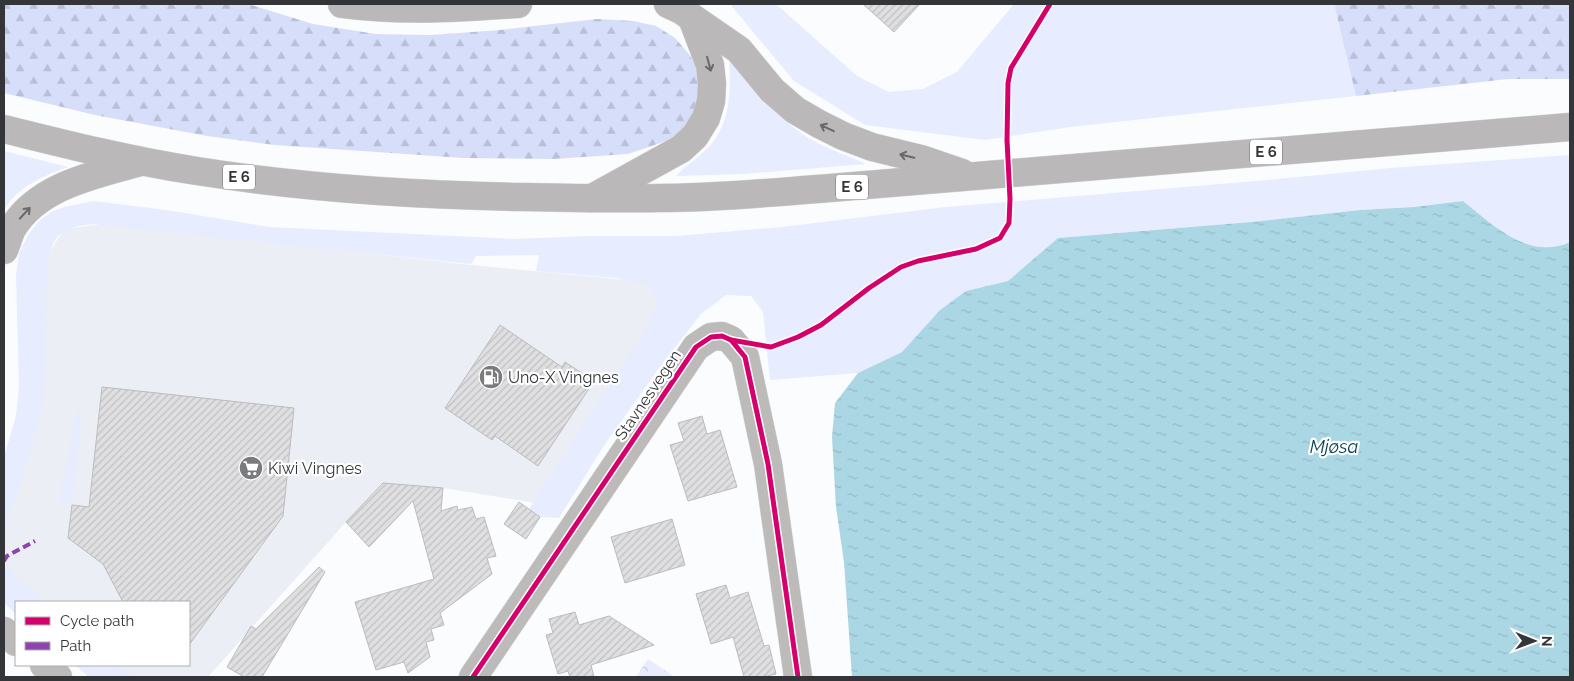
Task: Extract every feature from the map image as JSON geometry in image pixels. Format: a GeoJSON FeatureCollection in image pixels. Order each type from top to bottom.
{"type":"FeatureCollection","features":[{"type":"Feature","properties":{"kind":"highway"},"geometry":{"type":"LineString","coordinates":[[342,4],[424,9],[518,4]]}},
{"type":"Feature","properties":{"kind":"highway"},"geometry":{"type":"LineString","coordinates":[[668,4],[739,50],[772,90],[795,110],[818,124],[872,147],[921,159],[971,176]]}},
{"type":"Feature","properties":{"kind":"highway"},"geometry":{"type":"LineString","coordinates":[[591,198],[681,149],[695,136],[706,118],[711,101],[710,65],[692,18]]}},
{"type":"Feature","properties":{"kind":"highway","name":"E 6"},"geometry":{"type":"LineString","coordinates":[[4,129],[142,161],[198,171],[337,188],[417,194],[659,198],[734,196],[1570,127]]}},
{"type":"Feature","properties":{"kind":"highway"},"geometry":{"type":"LineString","coordinates":[[4,250],[12,229],[24,213],[40,199],[61,187],[90,176],[142,161]]}},
{"type":"Feature","properties":{"kind":"street","name":"Stavnesvegen"},"geometry":{"type":"LineString","coordinates":[[473,677],[696,347],[711,337],[722,336],[731,340],[745,357],[751,381],[768,464],[798,677]]}},
{"type":"Feature","properties":{"kind":"street"},"geometry":{"type":"LineString","coordinates":[[4,631],[15,641]]}},
{"type":"Feature","properties":{"kind":"street"},"geometry":{"type":"LineString","coordinates":[[45,666],[58,677]]}},
{"type":"Feature","properties":{"kind":"shaded area"},"geometry":{"type":"Polygon","coordinates":[[[110,223],[462,264],[658,283],[661,302],[549,505],[443,488],[383,483],[208,677],[128,677],[115,666],[190,666],[190,601],[40,601],[4,571],[4,483],[43,263],[64,229],[110,223]]]}},
{"type":"Feature","properties":{"kind":"green space"},"geometry":{"type":"Polygon","coordinates":[[[4,4],[248,4],[313,24],[376,34],[431,35],[500,30],[597,19],[633,21],[656,26],[675,38],[689,54],[700,71],[697,110],[688,125],[669,140],[628,154],[554,159],[463,158],[275,145],[207,136],[95,115],[4,93],[4,4]]]}},
{"type":"Feature","properties":{"kind":"green space"},"geometry":{"type":"Polygon","coordinates":[[[730,4],[776,4],[857,76],[889,92],[923,89],[957,72],[1014,4],[1336,4],[1335,8],[1356,96],[1070,127],[985,140],[865,125],[794,81],[730,4]]]}},
{"type":"Feature","properties":{"kind":"green space"},"geometry":{"type":"Polygon","coordinates":[[[1336,4],[1570,4],[1570,79],[1508,79],[1356,96],[1335,8],[1336,4]]]}},
{"type":"Feature","properties":{"kind":"green space"},"geometry":{"type":"Polygon","coordinates":[[[729,59],[769,105],[791,126],[822,145],[866,164],[743,174],[676,176],[709,147],[719,133],[726,113],[730,91],[729,59]]]}},
{"type":"Feature","properties":{"kind":"green space"},"geometry":{"type":"Polygon","coordinates":[[[4,151],[68,167],[40,178],[24,188],[16,194],[4,210],[4,151]]]}},
{"type":"Feature","properties":{"kind":"green space"},"geometry":{"type":"Polygon","coordinates":[[[1570,155],[1570,242],[1555,247],[1540,247],[1512,238],[1463,201],[1251,222],[1058,238],[1008,281],[966,291],[940,310],[902,352],[858,373],[770,380],[763,312],[751,296],[726,295],[701,314],[659,368],[605,444],[559,518],[540,517],[529,509],[641,336],[657,305],[657,297],[646,285],[616,278],[536,271],[539,255],[476,256],[471,264],[93,224],[73,227],[61,233],[57,238],[47,263],[44,397],[24,474],[4,524],[4,457],[16,416],[19,386],[16,276],[19,253],[28,235],[39,221],[51,212],[64,207],[94,201],[166,210],[269,227],[513,239],[590,236],[676,236],[782,227],[946,207],[1390,168],[1570,155]]]}},
{"type":"Feature","properties":{"kind":"green space"},"geometry":{"type":"Polygon","coordinates":[[[80,410],[82,412],[72,505],[60,502],[60,498],[77,411],[80,410]]]}},
{"type":"Feature","properties":{"kind":"green space"},"geometry":{"type":"Polygon","coordinates":[[[4,565],[44,601],[15,601],[15,613],[4,603],[4,565]]]}},
{"type":"Feature","properties":{"kind":"green space"},"geometry":{"type":"Polygon","coordinates":[[[648,659],[675,677],[636,677],[648,659]]]}},
{"type":"Feature","properties":{"kind":"green space"},"geometry":{"type":"Polygon","coordinates":[[[76,666],[118,666],[132,677],[89,677],[76,666]]]}},
{"type":"Feature","properties":{"kind":"water","name":"Mjøsa"},"geometry":{"type":"Polygon","coordinates":[[[1463,201],[1499,230],[1526,244],[1540,247],[1555,247],[1570,242],[1570,677],[852,677],[844,562],[836,507],[832,437],[835,403],[858,373],[902,352],[940,310],[966,291],[1008,281],[1058,238],[1251,222],[1463,201]]]}},
{"type":"Feature","properties":{"kind":"building"},"geometry":{"type":"Polygon","coordinates":[[[863,4],[920,4],[894,32],[863,4]]]}},
{"type":"Feature","properties":{"kind":"building"},"geometry":{"type":"Polygon","coordinates":[[[500,325],[562,367],[565,362],[594,381],[538,466],[495,436],[492,440],[445,408],[500,325]]]}},
{"type":"Feature","properties":{"kind":"building"},"geometry":{"type":"Polygon","coordinates":[[[102,387],[294,408],[283,516],[190,644],[190,601],[122,601],[103,564],[68,538],[72,505],[89,507],[102,387]]]}},
{"type":"Feature","properties":{"kind":"building"},"geometry":{"type":"Polygon","coordinates":[[[702,416],[707,434],[720,430],[737,487],[688,501],[670,445],[684,441],[678,423],[702,416]]]}},
{"type":"Feature","properties":{"kind":"building"},"geometry":{"type":"Polygon","coordinates":[[[383,483],[443,488],[441,511],[457,506],[458,510],[472,507],[476,519],[484,517],[496,556],[487,558],[492,574],[440,613],[444,625],[431,629],[434,640],[426,642],[430,657],[408,673],[404,662],[376,670],[355,602],[434,579],[413,501],[369,547],[346,522],[383,483]]]}},
{"type":"Feature","properties":{"kind":"building"},"geometry":{"type":"Polygon","coordinates":[[[519,502],[540,517],[526,539],[504,524],[519,502]]]}},
{"type":"Feature","properties":{"kind":"building"},"geometry":{"type":"Polygon","coordinates":[[[672,519],[685,565],[625,583],[611,537],[672,519]]]}},
{"type":"Feature","properties":{"kind":"building"},"geometry":{"type":"Polygon","coordinates":[[[319,567],[325,572],[262,677],[244,677],[227,667],[251,626],[256,629],[319,567]]]}},
{"type":"Feature","properties":{"kind":"building"},"geometry":{"type":"Polygon","coordinates":[[[726,585],[730,598],[748,592],[764,646],[769,645],[776,674],[763,677],[744,677],[733,637],[711,644],[696,594],[726,585]]]}},
{"type":"Feature","properties":{"kind":"building"},"geometry":{"type":"Polygon","coordinates":[[[575,612],[579,625],[609,616],[654,645],[591,665],[594,677],[570,677],[568,671],[558,674],[546,635],[553,633],[549,619],[575,612]]]}},
{"type":"Feature","properties":{"kind":"marked path"},"geometry":{"type":"LineString","coordinates":[[4,561],[7,556],[35,541]]}},
{"type":"Feature","properties":{"kind":"cycle path"},"geometry":{"type":"LineString","coordinates":[[731,340],[771,347],[798,337],[821,325],[869,288],[901,267],[918,261],[976,249],[1000,238],[1009,223],[1010,199],[1007,140],[1008,83],[1011,68],[1050,4]]}},
{"type":"Feature","properties":{"kind":"cycle path"},"geometry":{"type":"LineString","coordinates":[[473,677],[696,347],[711,337],[722,336],[731,340],[745,357],[768,464],[798,677]]}},
{"type":"Feature","properties":{"kind":"place","name":"Uno-X Vingnes"},"geometry":{"type":"Point","coordinates":[491,377]}},
{"type":"Feature","properties":{"kind":"place","name":"Kiwi Vingnes"},"geometry":{"type":"Point","coordinates":[251,468]}}]}
